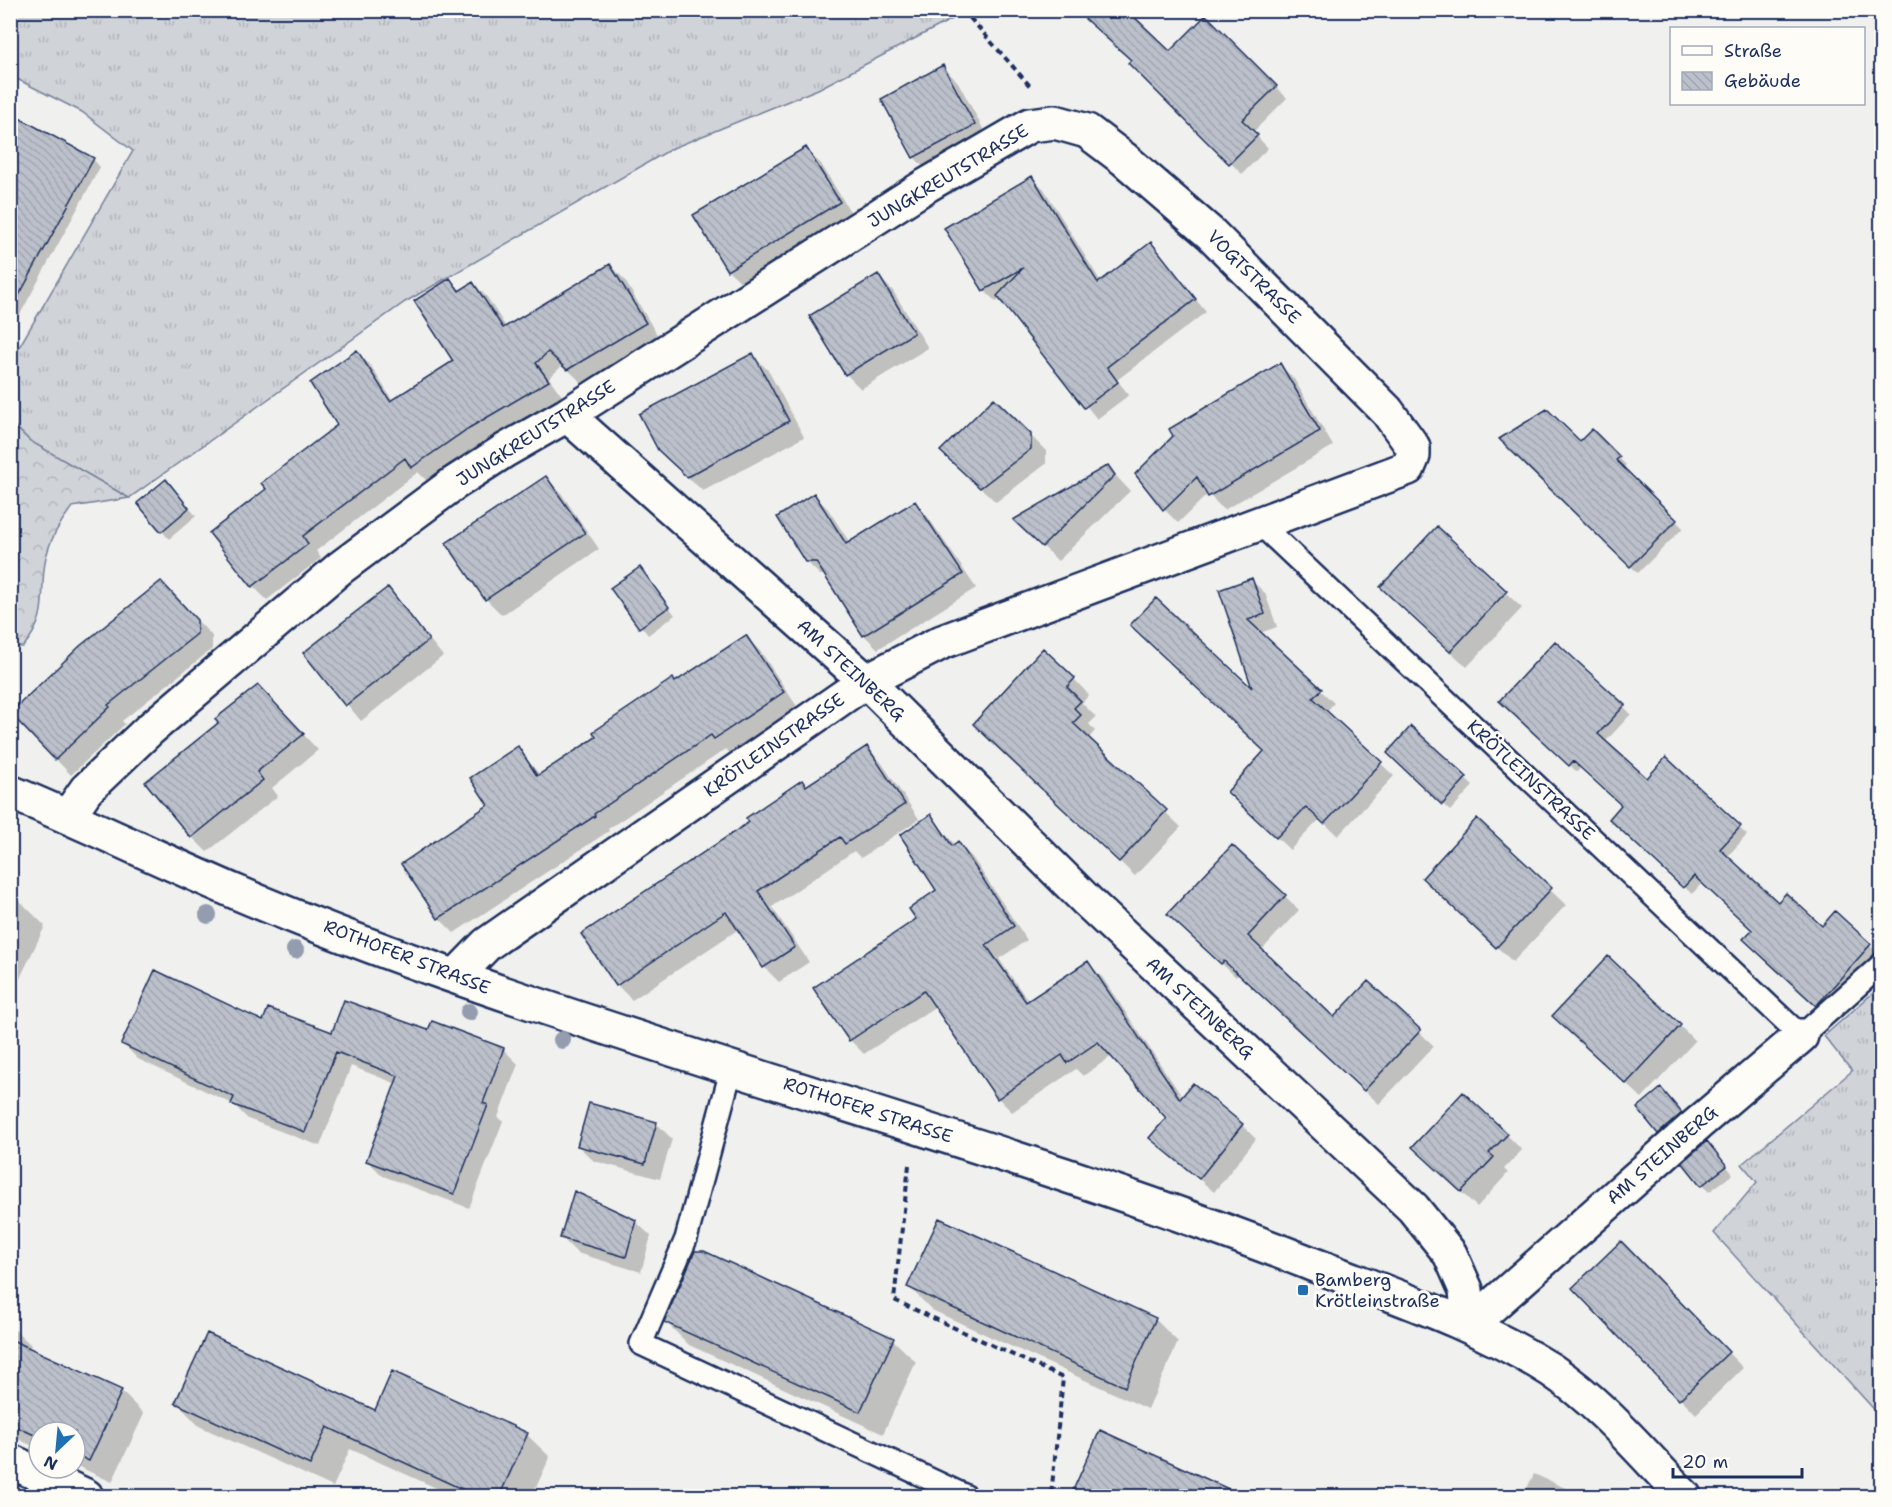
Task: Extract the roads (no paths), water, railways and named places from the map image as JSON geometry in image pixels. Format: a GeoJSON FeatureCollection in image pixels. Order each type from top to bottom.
{"type":"FeatureCollection","features":[{"type":"Feature","properties":{"kind":"street","name":"JUNGKREUTSTRASSE"},"geometry":{"type":"LineString","coordinates":[[68,816],[86,790],[149,730],[340,568],[453,484],[504,451],[567,415],[927,185],[1030,125],[1055,122]]}},
{"type":"Feature","properties":{"kind":"street","name":"VOGTSTRASSE"},"geometry":{"type":"LineString","coordinates":[[1055,122],[1087,131],[1124,159],[1211,234],[1387,411],[1413,447],[1413,456],[1408,468]]}},
{"type":"Feature","properties":{"kind":"street","name":"AM STEINBERG"},"geometry":{"type":"LineString","coordinates":[[567,415],[866,681],[1088,901],[1413,1208],[1450,1254],[1466,1290],[1469,1326]]}},
{"type":"Feature","properties":{"kind":"street","name":"KRÖTLEINSTRASSE"},"geometry":{"type":"LineString","coordinates":[[456,976],[487,944],[866,681],[942,642],[1408,468]]}},
{"type":"Feature","properties":{"kind":"street","name":"ROTHOFER STRASSE"},"geometry":{"type":"LineString","coordinates":[[10,792],[240,894],[456,976],[1134,1198],[1400,1296],[1469,1326],[1552,1371],[1606,1415],[1684,1497]]}},
{"type":"Feature","properties":{"kind":"street","name":"AM STEINBERG"},"geometry":{"type":"LineString","coordinates":[[1469,1326],[1694,1126],[1801,1036]]}},
{"type":"Feature","properties":{"kind":"street"},"geometry":{"type":"LineString","coordinates":[[10,1461],[86,1497]]}},
{"type":"Feature","properties":{"kind":"lane","name":"KRÖTLEINSTRASSE"},"geometry":{"type":"LineString","coordinates":[[1260,524],[1801,1036]]}},
{"type":"Feature","properties":{"kind":"lane"},"geometry":{"type":"LineString","coordinates":[[1801,1036],[1881,964]]}},
{"type":"Feature","properties":{"kind":"lane"},"geometry":{"type":"LineString","coordinates":[[732,1067],[686,1239],[641,1344],[966,1497]]}},
{"type":"Feature","properties":{"kind":"place","name":"Bamberg Krötleinstraße"},"geometry":{"type":"Point","coordinates":[1303,1290]}}]}
